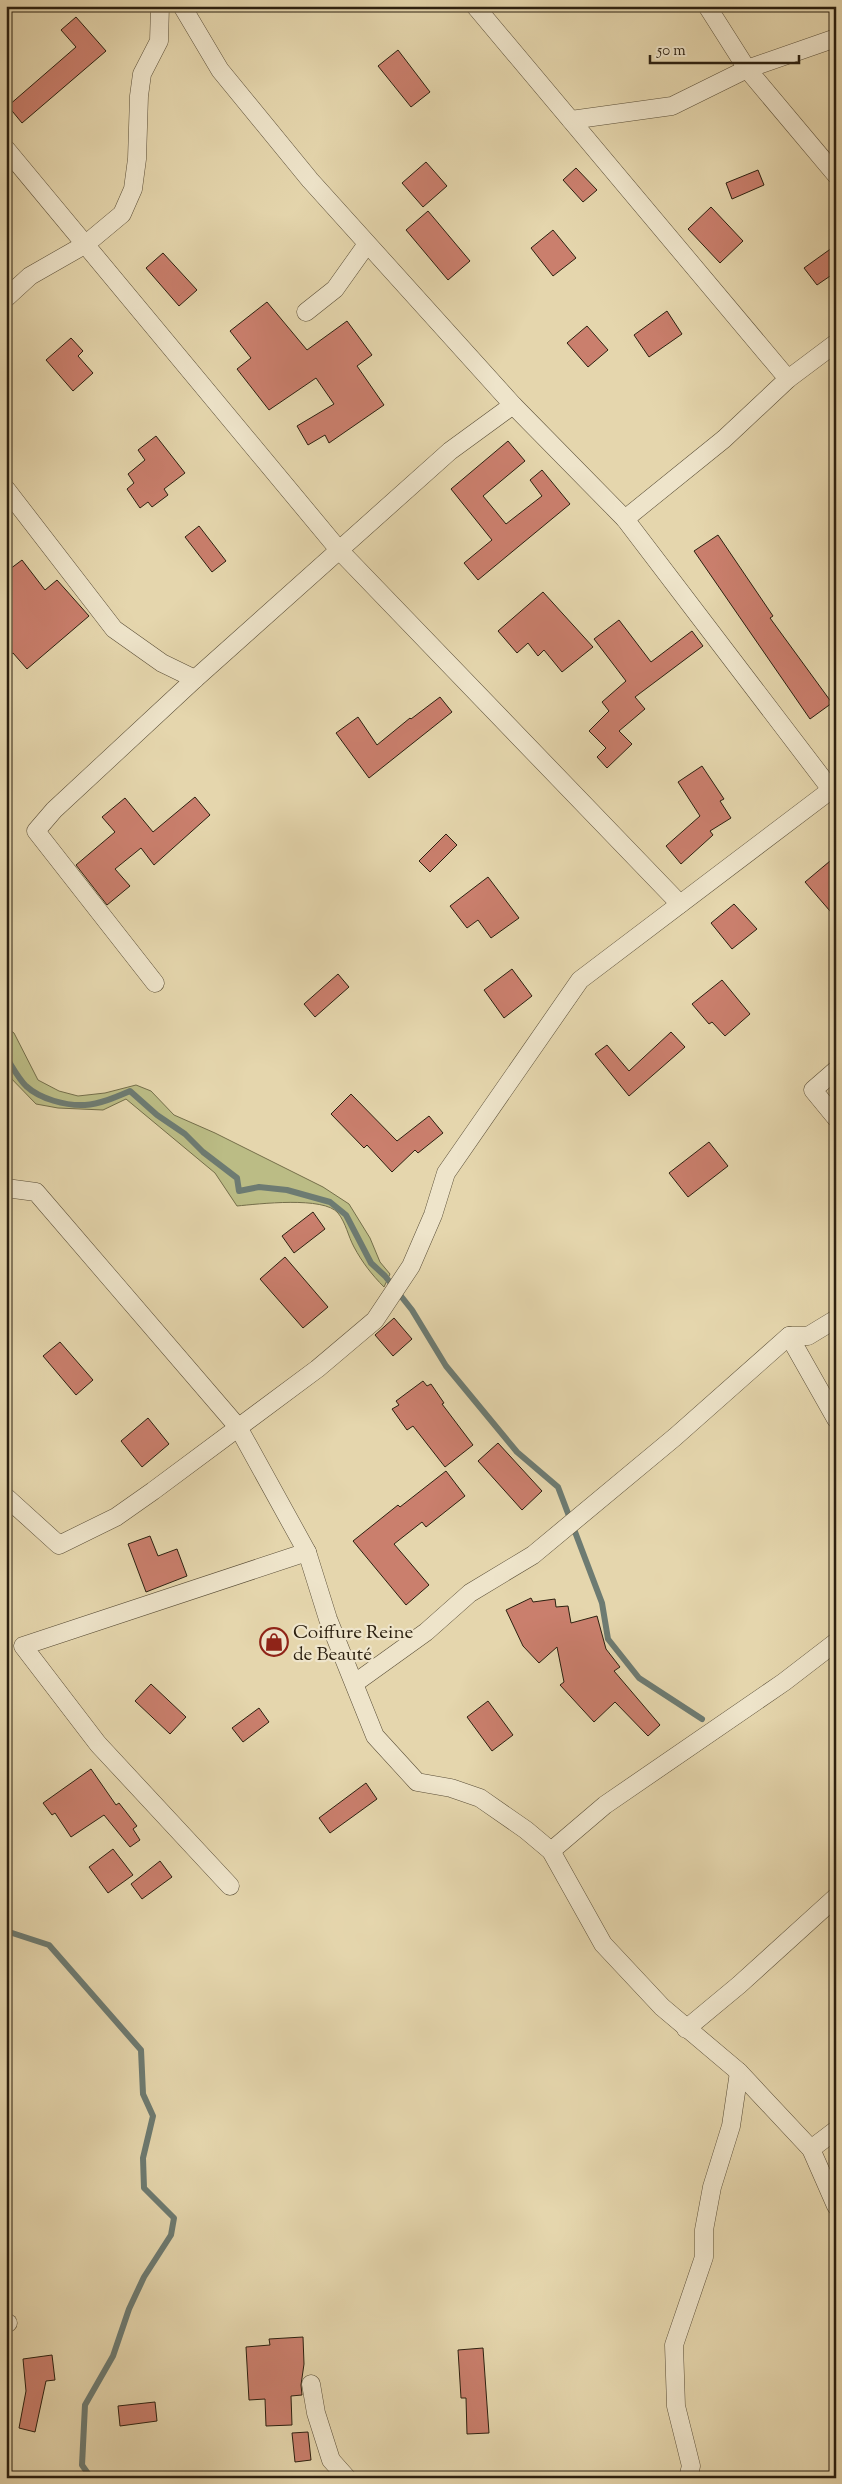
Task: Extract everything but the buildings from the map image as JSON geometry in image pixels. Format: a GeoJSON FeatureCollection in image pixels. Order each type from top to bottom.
{"type":"FeatureCollection","features":[{"type":"Feature","properties":{"kind":"street"},"geometry":{"type":"LineString","coordinates":[[6,298],[30,276],[86,244],[122,214],[133,189],[138,159],[139,96],[142,74],[158,41],[160,6]]}},
{"type":"Feature","properties":{"kind":"street"},"geometry":{"type":"LineString","coordinates":[[6,1496],[59,1545],[116,1517],[317,1369],[376,1320],[398,1289],[411,1266],[433,1215],[446,1173],[580,980],[834,791],[625,519],[514,405],[310,180],[220,70],[182,6]]}},
{"type":"Feature","properties":{"kind":"street"},"geometry":{"type":"LineString","coordinates":[[475,6],[788,379]]}},
{"type":"Feature","properties":{"kind":"street"},"geometry":{"type":"LineString","coordinates":[[707,6],[747,69],[836,175]]}},
{"type":"Feature","properties":{"kind":"street"},"geometry":{"type":"LineString","coordinates":[[571,120],[672,106],[747,69],[836,38]]}},
{"type":"Feature","properties":{"kind":"street"},"geometry":{"type":"LineString","coordinates":[[6,150],[339,550],[680,904]]}},
{"type":"Feature","properties":{"kind":"street"},"geometry":{"type":"LineString","coordinates":[[306,312],[335,289],[367,244]]}},
{"type":"Feature","properties":{"kind":"street"},"geometry":{"type":"LineString","coordinates":[[625,519],[724,439],[788,379],[836,343]]}},
{"type":"Feature","properties":{"kind":"street"},"geometry":{"type":"LineString","coordinates":[[154,983],[36,831],[54,810],[195,679],[450,450],[514,405]]}},
{"type":"Feature","properties":{"kind":"street"},"geometry":{"type":"LineString","coordinates":[[6,489],[114,629],[162,663],[195,679]]}},
{"type":"Feature","properties":{"kind":"street"},"geometry":{"type":"LineString","coordinates":[[836,1070],[813,1090],[836,1118]]}},
{"type":"Feature","properties":{"kind":"street"},"geometry":{"type":"LineString","coordinates":[[6,1188],[36,1192],[238,1427],[307,1552],[328,1619],[375,1736],[418,1782],[452,1788],[480,1798],[552,1851],[603,1944],[686,2030],[739,2072],[811,2149],[836,2206]]}},
{"type":"Feature","properties":{"kind":"street"},"geometry":{"type":"LineString","coordinates":[[355,1683],[426,1632],[470,1593],[533,1555],[675,1436],[789,1336],[808,1336],[836,1319]]}},
{"type":"Feature","properties":{"kind":"street"},"geometry":{"type":"LineString","coordinates":[[789,1336],[836,1419]]}},
{"type":"Feature","properties":{"kind":"street"},"geometry":{"type":"LineString","coordinates":[[230,1886],[98,1744],[22,1646],[307,1552]]}},
{"type":"Feature","properties":{"kind":"street"},"geometry":{"type":"LineString","coordinates":[[552,1851],[605,1805],[784,1682],[836,1642]]}},
{"type":"Feature","properties":{"kind":"street"},"geometry":{"type":"LineString","coordinates":[[686,2030],[836,1898]]}},
{"type":"Feature","properties":{"kind":"street"},"geometry":{"type":"LineString","coordinates":[[688,2478],[691,2466],[676,2406],[674,2345],[704,2257],[704,2230],[712,2188],[731,2126],[739,2072]]}},
{"type":"Feature","properties":{"kind":"street"},"geometry":{"type":"LineString","coordinates":[[811,2149],[836,2130]]}},
{"type":"Feature","properties":{"kind":"street"},"geometry":{"type":"LineString","coordinates":[[311,2384],[316,2413],[331,2460],[347,2478]]}},
{"type":"Feature","properties":{"kind":"green space"},"geometry":{"type":"Polygon","coordinates":[[[6,1027],[14,1033],[38,1080],[59,1091],[78,1096],[105,1093],[136,1085],[151,1091],[174,1115],[215,1133],[323,1187],[349,1204],[370,1238],[380,1262],[390,1274],[384,1287],[360,1258],[338,1213],[331,1208],[319,1204],[305,1203],[290,1202],[237,1206],[215,1173],[126,1099],[103,1110],[58,1108],[36,1104],[6,1073],[6,1027]]]}},
{"type":"Feature","properties":{"kind":"waterway"},"geometry":{"type":"LineString","coordinates":[[6,1057],[26,1086],[38,1095],[54,1101],[78,1105],[91,1104],[108,1100],[130,1091],[157,1115],[185,1134],[203,1152],[237,1178],[239,1191],[259,1187],[287,1190],[330,1202],[346,1215],[371,1263],[385,1276],[412,1310],[446,1366],[517,1452],[558,1487],[602,1603],[608,1639],[639,1678],[702,1719]]}},
{"type":"Feature","properties":{"kind":"waterway"},"geometry":{"type":"LineString","coordinates":[[6,1931],[49,1945],[141,2050],[143,2094],[153,2116],[143,2158],[144,2188],[174,2218],[171,2235],[144,2277],[129,2309],[113,2356],[85,2405],[82,2465],[91,2478]]}},
{"type":"Feature","properties":{"kind":"place","name":"Coiffure Reine de Beauté"},"geometry":{"type":"Point","coordinates":[274,1642]}}]}
